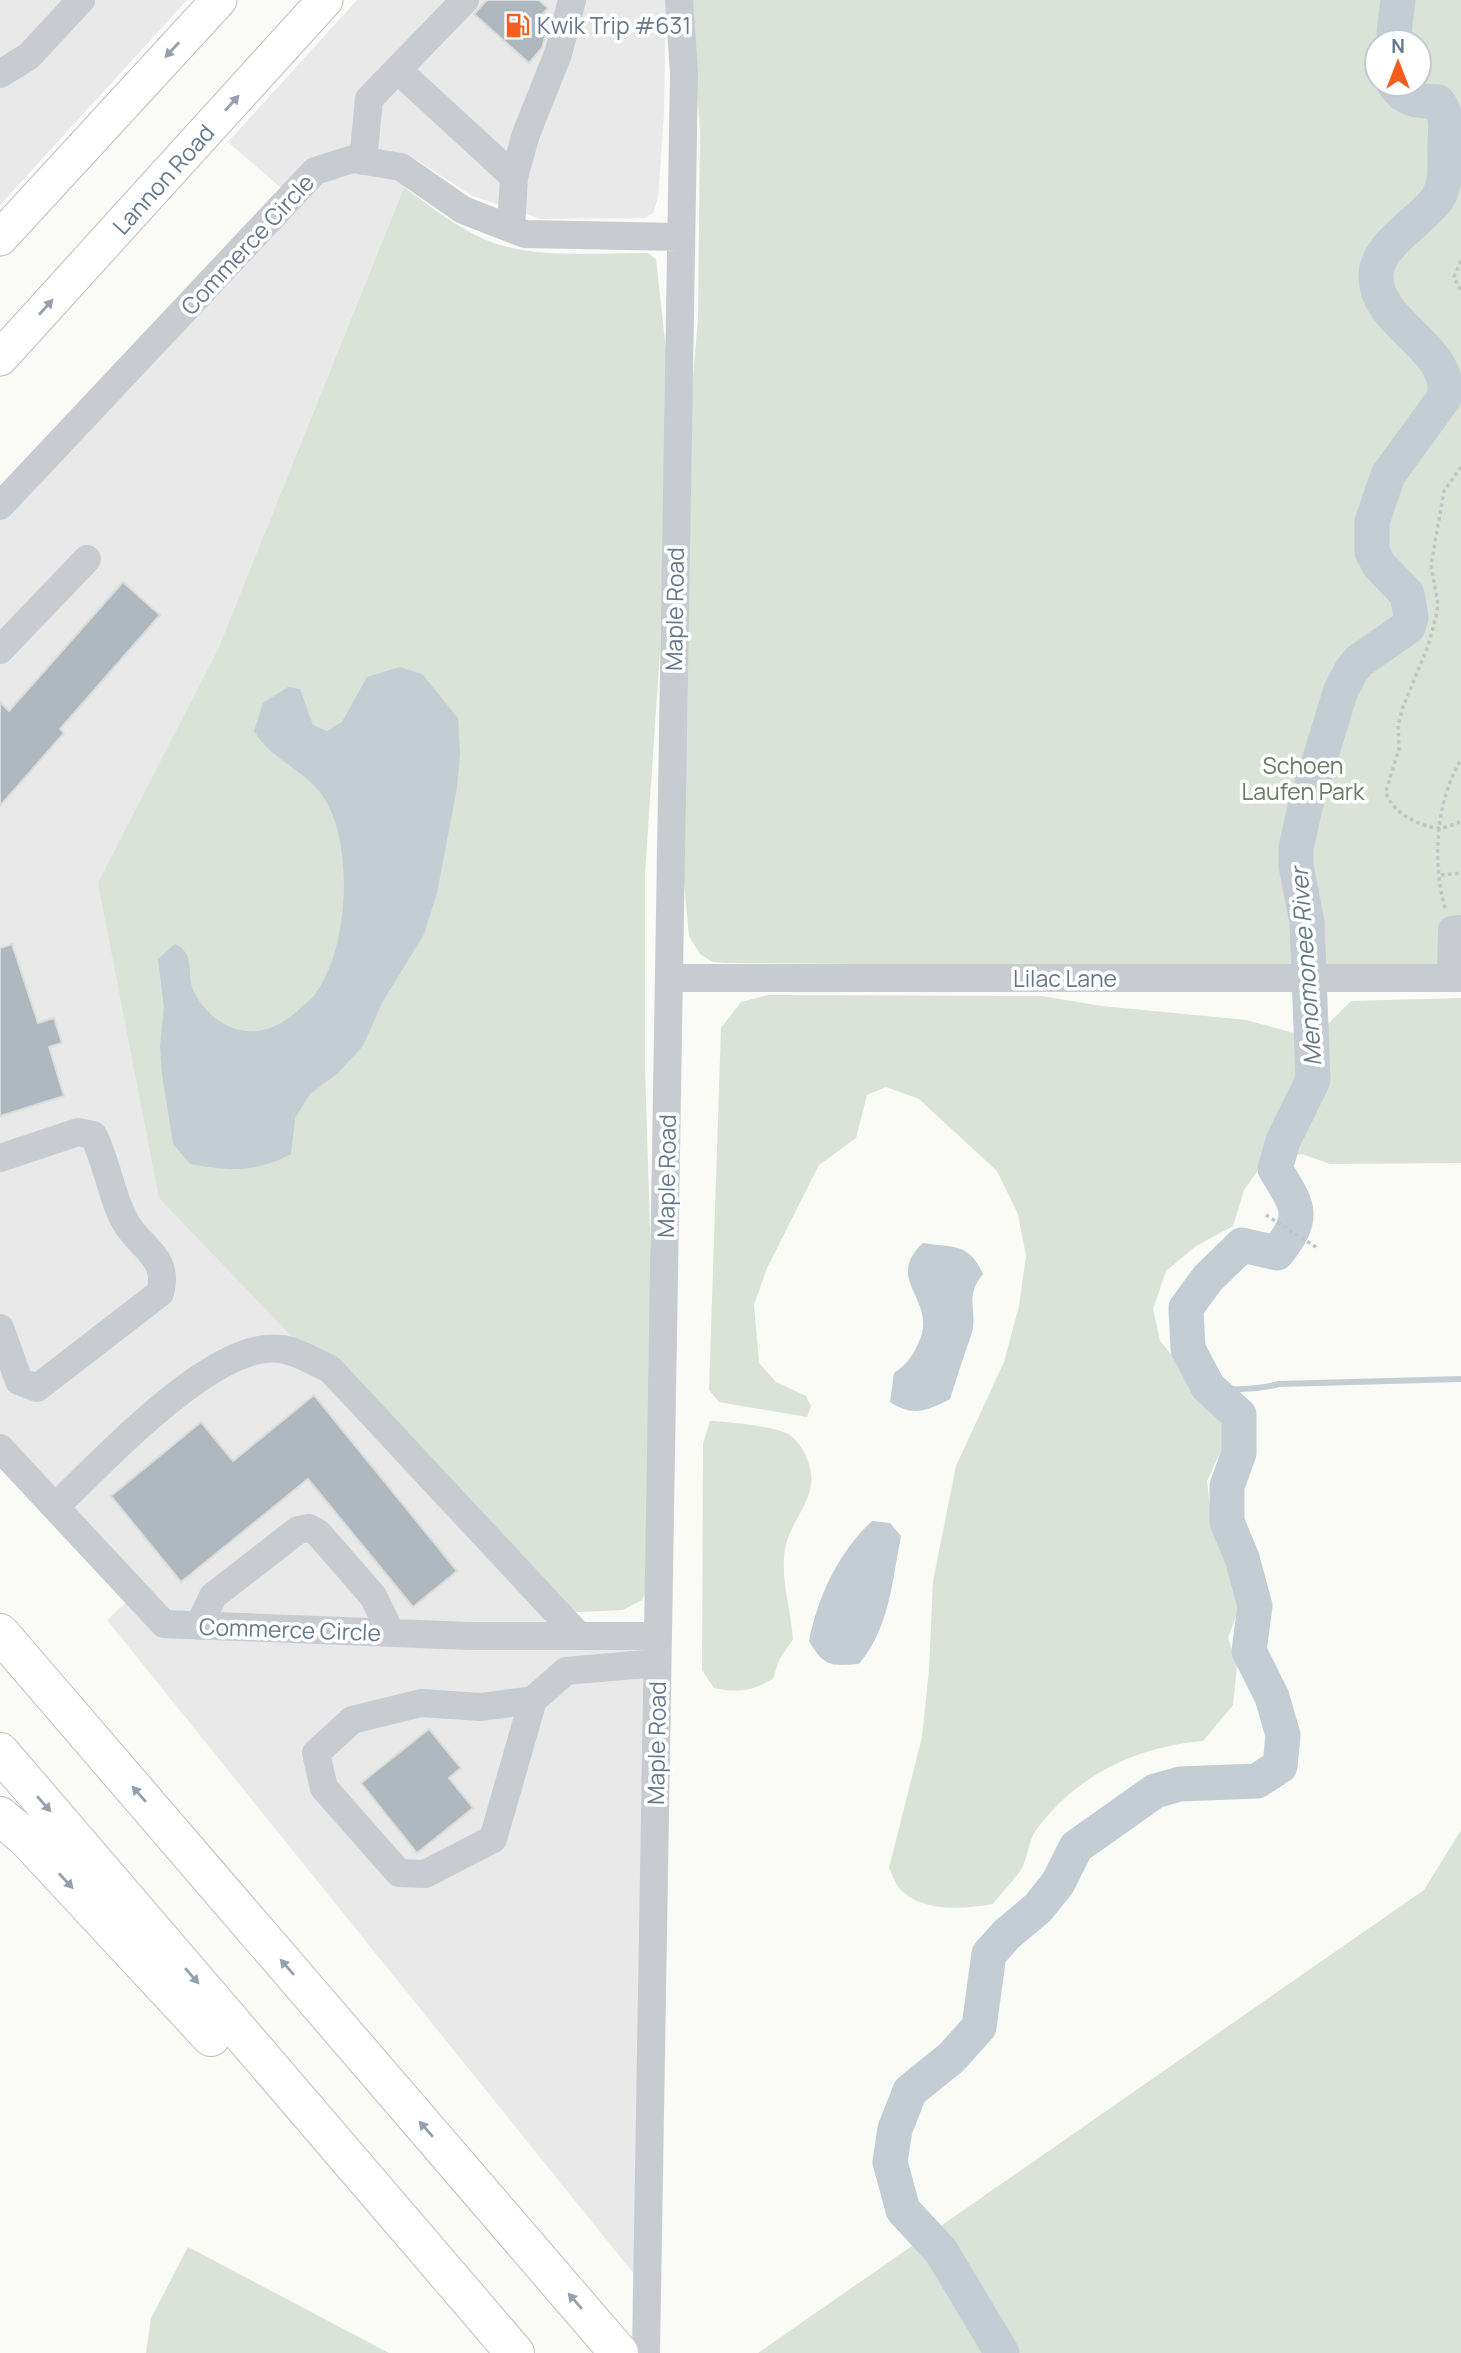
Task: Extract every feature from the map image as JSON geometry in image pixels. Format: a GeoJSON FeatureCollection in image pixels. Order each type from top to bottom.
{"type":"FeatureCollection","features":[{"type":"Feature","properties":{"kind":"highway"},"geometry":{"type":"LineString","coordinates":[[0,1633],[619,2353]]}},
{"type":"Feature","properties":{"kind":"highway"},"geometry":{"type":"LineString","coordinates":[[0,1752],[514,2353]]}},
{"type":"Feature","properties":{"kind":"highway"},"geometry":{"type":"LineString","coordinates":[[0,1816],[35,1847],[505,2353]]}},
{"type":"Feature","properties":{"kind":"main road"},"geometry":{"type":"LineString","coordinates":[[0,238],[219,0]]}},
{"type":"Feature","properties":{"kind":"main road","name":"Lannon Road"},"geometry":{"type":"LineString","coordinates":[[0,358],[316,6]]}},
{"type":"Feature","properties":{"kind":"street"},"geometry":{"type":"LineString","coordinates":[[0,74],[29,56],[81,0]]}},
{"type":"Feature","properties":{"kind":"street"},"geometry":{"type":"LineString","coordinates":[[363,161],[369,99],[465,0]]}},
{"type":"Feature","properties":{"kind":"street"},"geometry":{"type":"LineString","coordinates":[[511,229],[514,177],[526,134],[558,54],[572,0]]}},
{"type":"Feature","properties":{"kind":"street","name":"Maple Road"},"geometry":{"type":"LineString","coordinates":[[646,2353],[684,72],[679,0]]}},
{"type":"Feature","properties":{"kind":"street"},"geometry":{"type":"LineString","coordinates":[[399,71],[514,177]]}},
{"type":"Feature","properties":{"kind":"street","name":"Commerce Circle"},"geometry":{"type":"LineString","coordinates":[[0,506],[315,171],[352,159],[401,167],[463,210],[525,234],[680,237]]}},
{"type":"Feature","properties":{"kind":"street"},"geometry":{"type":"LineString","coordinates":[[0,650],[87,559]]}},
{"type":"Feature","properties":{"kind":"street"},"geometry":{"type":"LineString","coordinates":[[1456,978],[1457,929]]}},
{"type":"Feature","properties":{"kind":"street","name":"Lilac Lane"},"geometry":{"type":"LineString","coordinates":[[670,978],[1456,978]]}},
{"type":"Feature","properties":{"kind":"street"},"geometry":{"type":"LineString","coordinates":[[0,1158],[78,1132],[93,1135],[125,1223],[154,1254],[164,1278],[160,1293],[37,1388],[19,1381],[0,1328]]}},
{"type":"Feature","properties":{"kind":"street"},"geometry":{"type":"LineString","coordinates":[[55,1507],[182,1388],[238,1355],[281,1348],[330,1369],[579,1636]]}},
{"type":"Feature","properties":{"kind":"street","name":"Commerce Circle"},"geometry":{"type":"LineString","coordinates":[[0,1448],[164,1624],[391,1633],[579,1636],[658,1650]]}},
{"type":"Feature","properties":{"kind":"street"},"geometry":{"type":"LineString","coordinates":[[199,1626],[213,1596],[298,1530],[309,1528],[318,1533],[373,1596],[391,1633]]}},
{"type":"Feature","properties":{"kind":"street"},"geometry":{"type":"LineString","coordinates":[[533,1700],[481,1707],[421,1703],[352,1720],[316,1753],[324,1788],[399,1873],[425,1874],[494,1839],[533,1700],[566,1671],[658,1650]]}},
{"type":"Feature","properties":{"kind":"path"},"geometry":{"type":"LineString","coordinates":[[1461,261],[1454,276],[1461,291]]}},
{"type":"Feature","properties":{"kind":"path"},"geometry":{"type":"LineString","coordinates":[[1461,467],[1451,477],[1444,491],[1431,565],[1437,604],[1436,617],[1429,646],[1403,707],[1398,725],[1399,749],[1386,791],[1387,798],[1409,818],[1423,825],[1440,828],[1461,822]]}},
{"type":"Feature","properties":{"kind":"path"},"geometry":{"type":"LineString","coordinates":[[1457,929],[1443,901],[1440,828],[1446,794],[1461,760]]}},
{"type":"Feature","properties":{"kind":"path"},"geometry":{"type":"LineString","coordinates":[[1441,875],[1461,873]]}},
{"type":"Feature","properties":{"kind":"path"},"geometry":{"type":"LineString","coordinates":[[1266,1216],[1319,1249]]}},
{"type":"Feature","properties":{"kind":"shaded area"},"geometry":{"type":"Polygon","coordinates":[[[0,0],[187,0],[0,205],[0,0]]]}},
{"type":"Feature","properties":{"kind":"shaded area"},"geometry":{"type":"Polygon","coordinates":[[[357,0],[666,0],[664,114],[658,198],[653,213],[645,218],[541,219],[473,196],[415,159],[218,649],[98,884],[355,1362],[571,1631],[649,1632],[634,2274],[107,1620],[133,1596],[0,1436],[0,520],[295,200],[228,142],[357,0]]]}},
{"type":"Feature","properties":{"kind":"shaded area"},"geometry":{"type":"Polygon","coordinates":[[[400,667],[422,674],[458,718],[460,753],[457,788],[437,893],[424,934],[382,1003],[363,1046],[337,1074],[310,1094],[295,1118],[291,1154],[266,1165],[242,1169],[190,1164],[173,1144],[162,1074],[160,1046],[164,1008],[158,959],[175,944],[182,948],[188,958],[193,990],[209,1012],[230,1027],[259,1031],[286,1020],[314,996],[326,976],[341,925],[343,869],[340,841],[333,817],[323,796],[315,787],[269,750],[254,731],[263,703],[288,687],[300,689],[313,725],[327,731],[342,722],[367,677],[400,667]]]}},
{"type":"Feature","properties":{"kind":"shaded area"},"geometry":{"type":"Polygon","coordinates":[[[923,1243],[966,1252],[978,1264],[983,1274],[974,1290],[973,1327],[950,1399],[934,1407],[913,1411],[890,1402],[894,1373],[911,1357],[923,1329],[922,1315],[909,1280],[908,1269],[912,1256],[923,1243]]]}},
{"type":"Feature","properties":{"kind":"shaded area"},"geometry":{"type":"Polygon","coordinates":[[[872,1521],[890,1523],[901,1536],[884,1619],[859,1664],[829,1663],[819,1656],[809,1641],[813,1624],[839,1561],[872,1521]]]}},
{"type":"Feature","properties":{"kind":"green space","name":"Schoen Laufen Park"},"geometry":{"type":"Polygon","coordinates":[[[690,0],[1461,0],[1461,969],[727,963],[713,962],[700,954],[689,936],[679,828],[685,468],[698,319],[700,129],[690,0]]]}},
{"type":"Feature","properties":{"kind":"green space"},"geometry":{"type":"Polygon","coordinates":[[[404,187],[464,229],[505,246],[566,254],[648,253],[656,259],[669,378],[660,651],[645,873],[645,1069],[651,1260],[647,1589],[642,1600],[623,1610],[557,1613],[159,1198],[98,883],[218,649],[404,187]]]}},
{"type":"Feature","properties":{"kind":"green space"},"geometry":{"type":"Polygon","coordinates":[[[768,995],[1042,996],[1102,1006],[1246,1020],[1294,1033],[1323,1029],[1351,1001],[1461,998],[1461,1163],[1330,1164],[1302,1154],[1264,1162],[1244,1190],[1233,1226],[1196,1246],[1166,1271],[1153,1309],[1160,1341],[1214,1405],[1227,1438],[1207,1481],[1211,1517],[1223,1538],[1242,1600],[1228,1638],[1237,1666],[1233,1705],[1203,1741],[1178,1744],[1131,1757],[1089,1779],[1070,1794],[1036,1830],[1023,1866],[993,1904],[956,1908],[919,1902],[899,1888],[889,1868],[922,1737],[929,1670],[933,1581],[956,1466],[1004,1362],[1019,1306],[1026,1256],[1018,1214],[997,1171],[919,1099],[886,1087],[867,1095],[856,1138],[819,1165],[767,1268],[754,1305],[759,1363],[776,1382],[806,1396],[811,1406],[807,1417],[719,1402],[709,1390],[721,1028],[741,1002],[768,995]]]}},
{"type":"Feature","properties":{"kind":"green space"},"geometry":{"type":"Polygon","coordinates":[[[710,1421],[782,1431],[798,1443],[811,1471],[809,1494],[785,1549],[785,1582],[793,1639],[779,1660],[773,1679],[744,1690],[714,1688],[702,1670],[703,1444],[710,1421]]]}},
{"type":"Feature","properties":{"kind":"green space"},"geometry":{"type":"Polygon","coordinates":[[[1461,1830],[1461,2353],[758,2353],[1424,1890],[1461,1830]]]}},
{"type":"Feature","properties":{"kind":"green space"},"geometry":{"type":"Polygon","coordinates":[[[188,2247],[389,2353],[146,2353],[151,2318],[188,2247]]]}},
{"type":"Feature","properties":{"kind":"building","name":"Kwik Trip #631"},"geometry":{"type":"Polygon","coordinates":[[[487,0],[539,0],[548,8],[539,18],[548,26],[542,48],[529,63],[474,14],[487,0]]]}},
{"type":"Feature","properties":{"kind":"building"},"geometry":{"type":"Polygon","coordinates":[[[123,582],[160,615],[60,729],[64,733],[0,806],[0,702],[9,711],[123,582]]]}},
{"type":"Feature","properties":{"kind":"building"},"geometry":{"type":"Polygon","coordinates":[[[12,944],[38,1023],[54,1018],[62,1043],[49,1047],[64,1096],[0,1116],[0,948],[12,944]]]}},
{"type":"Feature","properties":{"kind":"building"},"geometry":{"type":"Polygon","coordinates":[[[314,1395],[457,1571],[413,1607],[308,1479],[181,1582],[111,1496],[201,1422],[233,1461],[314,1395]]]}},
{"type":"Feature","properties":{"kind":"building"},"geometry":{"type":"Polygon","coordinates":[[[429,1729],[461,1768],[449,1778],[473,1808],[417,1853],[361,1783],[429,1729]]]}},
{"type":"Feature","properties":{"kind":"waterway","name":"Menomonee River"},"geometry":{"type":"LineString","coordinates":[[1395,28],[1398,0]]}},
{"type":"Feature","properties":{"kind":"waterway","name":"Menomonee River"},"geometry":{"type":"LineString","coordinates":[[1002,2353],[941,2251],[903,2210],[890,2162],[895,2129],[910,2091],[951,2058],[979,2027],[989,1954],[1007,1934],[1038,1908],[1058,1883],[1076,1847],[1155,1791],[1180,1784],[1257,1781],[1280,1766],[1283,1735],[1272,1697],[1249,1651],[1255,1606],[1242,1558],[1227,1522],[1227,1486],[1239,1453],[1239,1415],[1208,1387],[1188,1349],[1186,1308],[1208,1278],[1242,1245],[1277,1253],[1296,1220],[1294,1202],[1275,1169],[1283,1141],[1313,1080],[1307,922],[1296,866],[1296,848],[1305,807],[1341,690],[1359,661],[1408,627],[1411,617],[1407,594],[1379,565],[1372,552],[1372,522],[1388,475],[1444,398],[1444,380],[1438,365],[1388,310],[1379,294],[1376,277],[1378,265],[1390,245],[1437,199],[1445,174],[1444,113],[1438,102],[1412,98]]}},
{"type":"Feature","properties":{"kind":"waterway"},"geometry":{"type":"LineString","coordinates":[[1208,1387],[1244,1389],[1279,1384],[1461,1379]]}},
{"type":"Feature","properties":{"kind":"place","name":"Kwik Trip #631"},"geometry":{"type":"Point","coordinates":[517,25]}}]}
